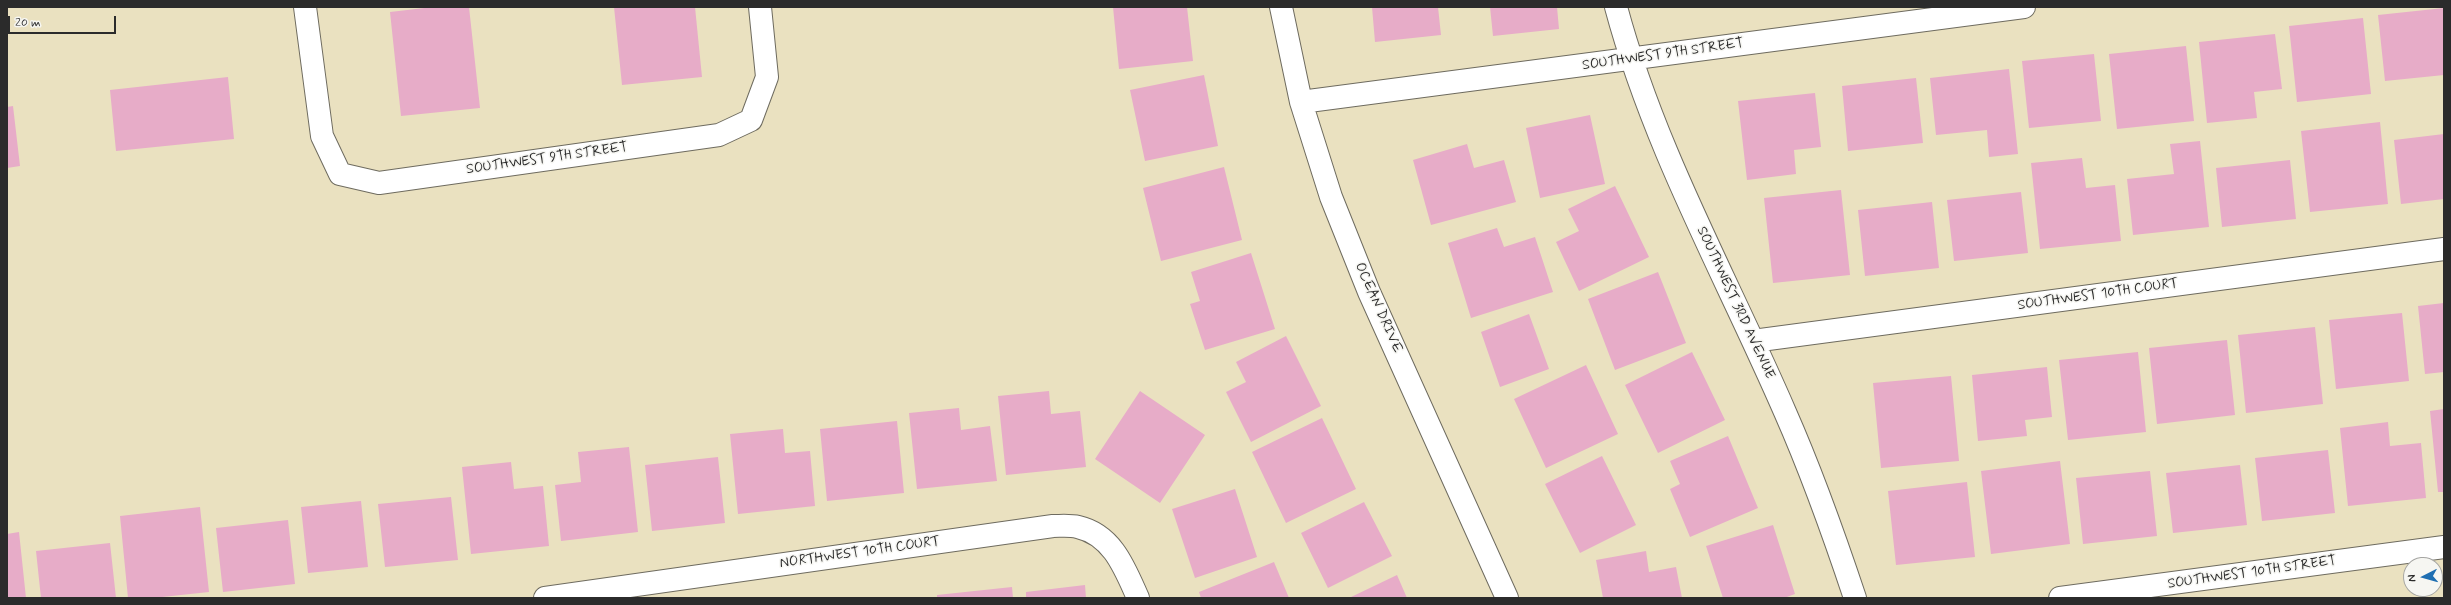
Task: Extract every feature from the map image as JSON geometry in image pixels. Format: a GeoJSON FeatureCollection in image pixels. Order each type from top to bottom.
{"type":"FeatureCollection","features":[{"type":"Feature","properties":{"kind":"street","name":"SOUTHWEST 9TH STREET"},"geometry":{"type":"LineString","coordinates":[[305,7],[322,136],[340,174],[379,183],[719,135],[751,120],[767,77],[760,7]]}},
{"type":"Feature","properties":{"kind":"street","name":"OCEAN DRIVE"},"geometry":{"type":"LineString","coordinates":[[1280,7],[1301,102],[1331,198],[1369,292],[1507,598]]}},
{"type":"Feature","properties":{"kind":"street","name":"SOUTHWEST 3RD AVENUE"},"geometry":{"type":"LineString","coordinates":[[1616,7],[1630,59],[1663,146],[1785,412],[1827,515],[1855,598]]}},
{"type":"Feature","properties":{"kind":"street","name":"SOUTHWEST 9TH STREET"},"geometry":{"type":"LineString","coordinates":[[1301,102],[2024,7]]}},
{"type":"Feature","properties":{"kind":"street","name":"SOUTHWEST 10TH COURT"},"geometry":{"type":"LineString","coordinates":[[1753,341],[2444,249]]}},
{"type":"Feature","properties":{"kind":"street","name":"NORTHWEST 10TH COURT"},"geometry":{"type":"LineString","coordinates":[[545,598],[1053,526],[1078,527],[1102,538],[1119,558],[1138,598]]}},
{"type":"Feature","properties":{"kind":"street","name":"SOUTHWEST 10TH STREET"},"geometry":{"type":"LineString","coordinates":[[2060,598],[2171,591],[2444,547]]}},
{"type":"Feature","properties":{"kind":"building"},"geometry":{"type":"Polygon","coordinates":[[[433,7],[469,7],[480,108],[401,116],[390,12],[433,7]]]}},
{"type":"Feature","properties":{"kind":"building"},"geometry":{"type":"Polygon","coordinates":[[[614,7],[695,7],[702,77],[622,85],[614,7]]]}},
{"type":"Feature","properties":{"kind":"building"},"geometry":{"type":"Polygon","coordinates":[[[1113,7],[1187,7],[1193,61],[1119,69],[1113,7]]]}},
{"type":"Feature","properties":{"kind":"building"},"geometry":{"type":"Polygon","coordinates":[[[1372,7],[1438,7],[1441,35],[1375,42],[1372,7]]]}},
{"type":"Feature","properties":{"kind":"building"},"geometry":{"type":"Polygon","coordinates":[[[1490,7],[1557,7],[1559,29],[1493,36],[1490,7]]]}},
{"type":"Feature","properties":{"kind":"building"},"geometry":{"type":"Polygon","coordinates":[[[2444,8],[2444,75],[2385,81],[2378,15],[2444,8]]]}},
{"type":"Feature","properties":{"kind":"building"},"geometry":{"type":"Polygon","coordinates":[[[2363,18],[2371,94],[2297,102],[2289,26],[2363,18]]]}},
{"type":"Feature","properties":{"kind":"building"},"geometry":{"type":"Polygon","coordinates":[[[2275,34],[2282,89],[2254,92],[2257,118],[2207,123],[2199,42],[2275,34]]]}},
{"type":"Feature","properties":{"kind":"building"},"geometry":{"type":"Polygon","coordinates":[[[2186,46],[2194,121],[2117,129],[2109,54],[2186,46]]]}},
{"type":"Feature","properties":{"kind":"building"},"geometry":{"type":"Polygon","coordinates":[[[2094,54],[2101,121],[2029,128],[2022,61],[2094,54]]]}},
{"type":"Feature","properties":{"kind":"building"},"geometry":{"type":"Polygon","coordinates":[[[2009,69],[2018,154],[1989,157],[1987,130],[1936,135],[1930,78],[2009,69]]]}},
{"type":"Feature","properties":{"kind":"building"},"geometry":{"type":"Polygon","coordinates":[[[1204,75],[1218,146],[1145,161],[1130,90],[1204,75]]]}},
{"type":"Feature","properties":{"kind":"building"},"geometry":{"type":"Polygon","coordinates":[[[228,77],[234,139],[116,151],[110,90],[228,77]]]}},
{"type":"Feature","properties":{"kind":"building"},"geometry":{"type":"Polygon","coordinates":[[[1916,78],[1923,143],[1848,151],[1842,86],[1916,78]]]}},
{"type":"Feature","properties":{"kind":"building"},"geometry":{"type":"Polygon","coordinates":[[[1815,93],[1821,147],[1794,150],[1796,174],[1747,180],[1738,101],[1815,93]]]}},
{"type":"Feature","properties":{"kind":"building"},"geometry":{"type":"Polygon","coordinates":[[[13,106],[20,166],[7,168],[7,107],[13,106]]]}},
{"type":"Feature","properties":{"kind":"building"},"geometry":{"type":"Polygon","coordinates":[[[1590,115],[1605,184],[1540,198],[1526,128],[1590,115]]]}},
{"type":"Feature","properties":{"kind":"building"},"geometry":{"type":"Polygon","coordinates":[[[2380,122],[2388,204],[2310,212],[2301,131],[2380,122]]]}},
{"type":"Feature","properties":{"kind":"building"},"geometry":{"type":"Polygon","coordinates":[[[2444,134],[2444,199],[2401,204],[2394,140],[2444,134]]]}},
{"type":"Feature","properties":{"kind":"building"},"geometry":{"type":"Polygon","coordinates":[[[2200,141],[2209,227],[2133,235],[2127,179],[2174,174],[2170,144],[2200,141]]]}},
{"type":"Feature","properties":{"kind":"building"},"geometry":{"type":"Polygon","coordinates":[[[1467,144],[1474,168],[1504,160],[1516,202],[1431,225],[1413,160],[1467,144]]]}},
{"type":"Feature","properties":{"kind":"building"},"geometry":{"type":"Polygon","coordinates":[[[2082,158],[2086,188],[2115,185],[2121,241],[2040,249],[2031,163],[2082,158]]]}},
{"type":"Feature","properties":{"kind":"building"},"geometry":{"type":"Polygon","coordinates":[[[2290,160],[2296,219],[2222,227],[2216,168],[2290,160]]]}},
{"type":"Feature","properties":{"kind":"building"},"geometry":{"type":"Polygon","coordinates":[[[1224,167],[1242,240],[1161,261],[1143,188],[1224,167]]]}},
{"type":"Feature","properties":{"kind":"building"},"geometry":{"type":"Polygon","coordinates":[[[1615,186],[1649,257],[1579,291],[1556,242],[1579,231],[1568,209],[1615,186]]]}},
{"type":"Feature","properties":{"kind":"building"},"geometry":{"type":"Polygon","coordinates":[[[1841,190],[1850,275],[1773,283],[1764,198],[1841,190]]]}},
{"type":"Feature","properties":{"kind":"building"},"geometry":{"type":"Polygon","coordinates":[[[2021,192],[2028,253],[1954,261],[1947,200],[2021,192]]]}},
{"type":"Feature","properties":{"kind":"building"},"geometry":{"type":"Polygon","coordinates":[[[1932,202],[1939,268],[1865,276],[1858,210],[1932,202]]]}},
{"type":"Feature","properties":{"kind":"building"},"geometry":{"type":"Polygon","coordinates":[[[1497,228],[1504,247],[1535,237],[1553,292],[1471,318],[1448,243],[1497,228]]]}},
{"type":"Feature","properties":{"kind":"building"},"geometry":{"type":"Polygon","coordinates":[[[1251,253],[1275,329],[1205,350],[1190,304],[1200,301],[1191,272],[1251,253]]]}},
{"type":"Feature","properties":{"kind":"building"},"geometry":{"type":"Polygon","coordinates":[[[1658,272],[1686,343],[1615,370],[1588,299],[1658,272]]]}},
{"type":"Feature","properties":{"kind":"building"},"geometry":{"type":"Polygon","coordinates":[[[2444,303],[2444,372],[2425,374],[2418,306],[2444,303]]]}},
{"type":"Feature","properties":{"kind":"building"},"geometry":{"type":"Polygon","coordinates":[[[2402,313],[2409,381],[2336,389],[2329,320],[2402,313]]]}},
{"type":"Feature","properties":{"kind":"building"},"geometry":{"type":"Polygon","coordinates":[[[1529,314],[1549,369],[1500,387],[1481,332],[1529,314]]]}},
{"type":"Feature","properties":{"kind":"building"},"geometry":{"type":"Polygon","coordinates":[[[2315,327],[2323,404],[2246,413],[2238,335],[2315,327]]]}},
{"type":"Feature","properties":{"kind":"building"},"geometry":{"type":"Polygon","coordinates":[[[1286,336],[1321,406],[1251,442],[1226,392],[1246,382],[1236,362],[1286,336]]]}},
{"type":"Feature","properties":{"kind":"building"},"geometry":{"type":"Polygon","coordinates":[[[2227,340],[2235,415],[2157,424],[2149,348],[2227,340]]]}},
{"type":"Feature","properties":{"kind":"building"},"geometry":{"type":"Polygon","coordinates":[[[1692,352],[1725,420],[1658,453],[1625,385],[1692,352]]]}},
{"type":"Feature","properties":{"kind":"building"},"geometry":{"type":"Polygon","coordinates":[[[2138,352],[2146,432],[2068,440],[2059,360],[2138,352]]]}},
{"type":"Feature","properties":{"kind":"building"},"geometry":{"type":"Polygon","coordinates":[[[1586,365],[1618,434],[1546,468],[1514,399],[1586,365]]]}},
{"type":"Feature","properties":{"kind":"building"},"geometry":{"type":"Polygon","coordinates":[[[2047,367],[2052,417],[2025,420],[2027,436],[1978,441],[1972,375],[2047,367]]]}},
{"type":"Feature","properties":{"kind":"building"},"geometry":{"type":"Polygon","coordinates":[[[1951,376],[1959,461],[1881,468],[1873,383],[1951,376]]]}},
{"type":"Feature","properties":{"kind":"building"},"geometry":{"type":"Polygon","coordinates":[[[1049,391],[1051,414],[1080,411],[1086,467],[1006,475],[998,396],[1049,391]]]}},
{"type":"Feature","properties":{"kind":"building"},"geometry":{"type":"Polygon","coordinates":[[[1140,391],[1205,435],[1160,503],[1095,459],[1140,391]]]}},
{"type":"Feature","properties":{"kind":"building"},"geometry":{"type":"Polygon","coordinates":[[[959,408],[961,430],[990,426],[997,481],[917,489],[909,413],[959,408]]]}},
{"type":"Feature","properties":{"kind":"building"},"geometry":{"type":"Polygon","coordinates":[[[2444,409],[2444,492],[2438,492],[2430,411],[2444,409]]]}},
{"type":"Feature","properties":{"kind":"building"},"geometry":{"type":"Polygon","coordinates":[[[1322,418],[1356,489],[1286,523],[1252,452],[1322,418]]]}},
{"type":"Feature","properties":{"kind":"building"},"geometry":{"type":"Polygon","coordinates":[[[897,421],[904,493],[827,501],[820,429],[897,421]]]}},
{"type":"Feature","properties":{"kind":"building"},"geometry":{"type":"Polygon","coordinates":[[[2388,422],[2390,446],[2421,443],[2426,498],[2348,506],[2340,428],[2388,422]]]}},
{"type":"Feature","properties":{"kind":"building"},"geometry":{"type":"Polygon","coordinates":[[[783,429],[785,453],[810,451],[815,506],[738,514],[730,434],[783,429]]]}},
{"type":"Feature","properties":{"kind":"building"},"geometry":{"type":"Polygon","coordinates":[[[1728,436],[1758,508],[1690,537],[1670,489],[1680,484],[1670,461],[1728,436]]]}},
{"type":"Feature","properties":{"kind":"building"},"geometry":{"type":"Polygon","coordinates":[[[629,447],[638,532],[561,541],[555,485],[581,482],[578,452],[629,447]]]}},
{"type":"Feature","properties":{"kind":"building"},"geometry":{"type":"Polygon","coordinates":[[[2328,450],[2335,513],[2262,521],[2255,458],[2328,450]]]}},
{"type":"Feature","properties":{"kind":"building"},"geometry":{"type":"Polygon","coordinates":[[[1602,456],[1636,525],[1580,553],[1545,484],[1602,456]]]}},
{"type":"Feature","properties":{"kind":"building"},"geometry":{"type":"Polygon","coordinates":[[[718,457],[725,523],[652,531],[645,465],[718,457]]]}},
{"type":"Feature","properties":{"kind":"building"},"geometry":{"type":"Polygon","coordinates":[[[2060,461],[2070,544],[1991,554],[1981,471],[2060,461]]]}},
{"type":"Feature","properties":{"kind":"building"},"geometry":{"type":"Polygon","coordinates":[[[511,462],[514,489],[543,486],[549,546],[471,554],[462,467],[511,462]]]}},
{"type":"Feature","properties":{"kind":"building"},"geometry":{"type":"Polygon","coordinates":[[[2240,465],[2247,525],[2173,533],[2166,473],[2240,465]]]}},
{"type":"Feature","properties":{"kind":"building"},"geometry":{"type":"Polygon","coordinates":[[[2150,471],[2157,536],[2083,544],[2076,478],[2150,471]]]}},
{"type":"Feature","properties":{"kind":"building"},"geometry":{"type":"Polygon","coordinates":[[[1967,482],[1975,557],[1896,565],[1888,491],[1967,482]]]}},
{"type":"Feature","properties":{"kind":"building"},"geometry":{"type":"Polygon","coordinates":[[[1235,489],[1257,557],[1195,578],[1172,509],[1235,489]]]}},
{"type":"Feature","properties":{"kind":"building"},"geometry":{"type":"Polygon","coordinates":[[[451,497],[458,560],[385,567],[378,504],[451,497]]]}},
{"type":"Feature","properties":{"kind":"building"},"geometry":{"type":"Polygon","coordinates":[[[361,501],[368,567],[308,573],[301,507],[361,501]]]}},
{"type":"Feature","properties":{"kind":"building"},"geometry":{"type":"Polygon","coordinates":[[[1364,502],[1392,556],[1328,588],[1301,533],[1364,502]]]}},
{"type":"Feature","properties":{"kind":"building"},"geometry":{"type":"Polygon","coordinates":[[[200,507],[209,592],[153,598],[128,598],[120,516],[200,507]]]}},
{"type":"Feature","properties":{"kind":"building"},"geometry":{"type":"Polygon","coordinates":[[[288,520],[295,584],[223,592],[216,528],[288,520]]]}},
{"type":"Feature","properties":{"kind":"building"},"geometry":{"type":"Polygon","coordinates":[[[1773,525],[1795,594],[1784,598],[1723,598],[1706,546],[1773,525]]]}},
{"type":"Feature","properties":{"kind":"building"},"geometry":{"type":"Polygon","coordinates":[[[19,532],[26,598],[7,598],[7,534],[19,532]]]}},
{"type":"Feature","properties":{"kind":"building"},"geometry":{"type":"Polygon","coordinates":[[[110,543],[116,598],[41,598],[36,551],[110,543]]]}},
{"type":"Feature","properties":{"kind":"building"},"geometry":{"type":"Polygon","coordinates":[[[1646,551],[1649,572],[1676,567],[1682,598],[1603,598],[1596,560],[1646,551]]]}},
{"type":"Feature","properties":{"kind":"building"},"geometry":{"type":"Polygon","coordinates":[[[1274,562],[1289,598],[1201,598],[1199,592],[1274,562]]]}},
{"type":"Feature","properties":{"kind":"building"},"geometry":{"type":"Polygon","coordinates":[[[1397,575],[1407,598],[1349,598],[1397,575]]]}},
{"type":"Feature","properties":{"kind":"building"},"geometry":{"type":"Polygon","coordinates":[[[1085,585],[1086,598],[1026,598],[1026,592],[1085,585]]]}},
{"type":"Feature","properties":{"kind":"building"},"geometry":{"type":"Polygon","coordinates":[[[1012,587],[1013,598],[937,598],[937,595],[1012,587]]]}}]}
